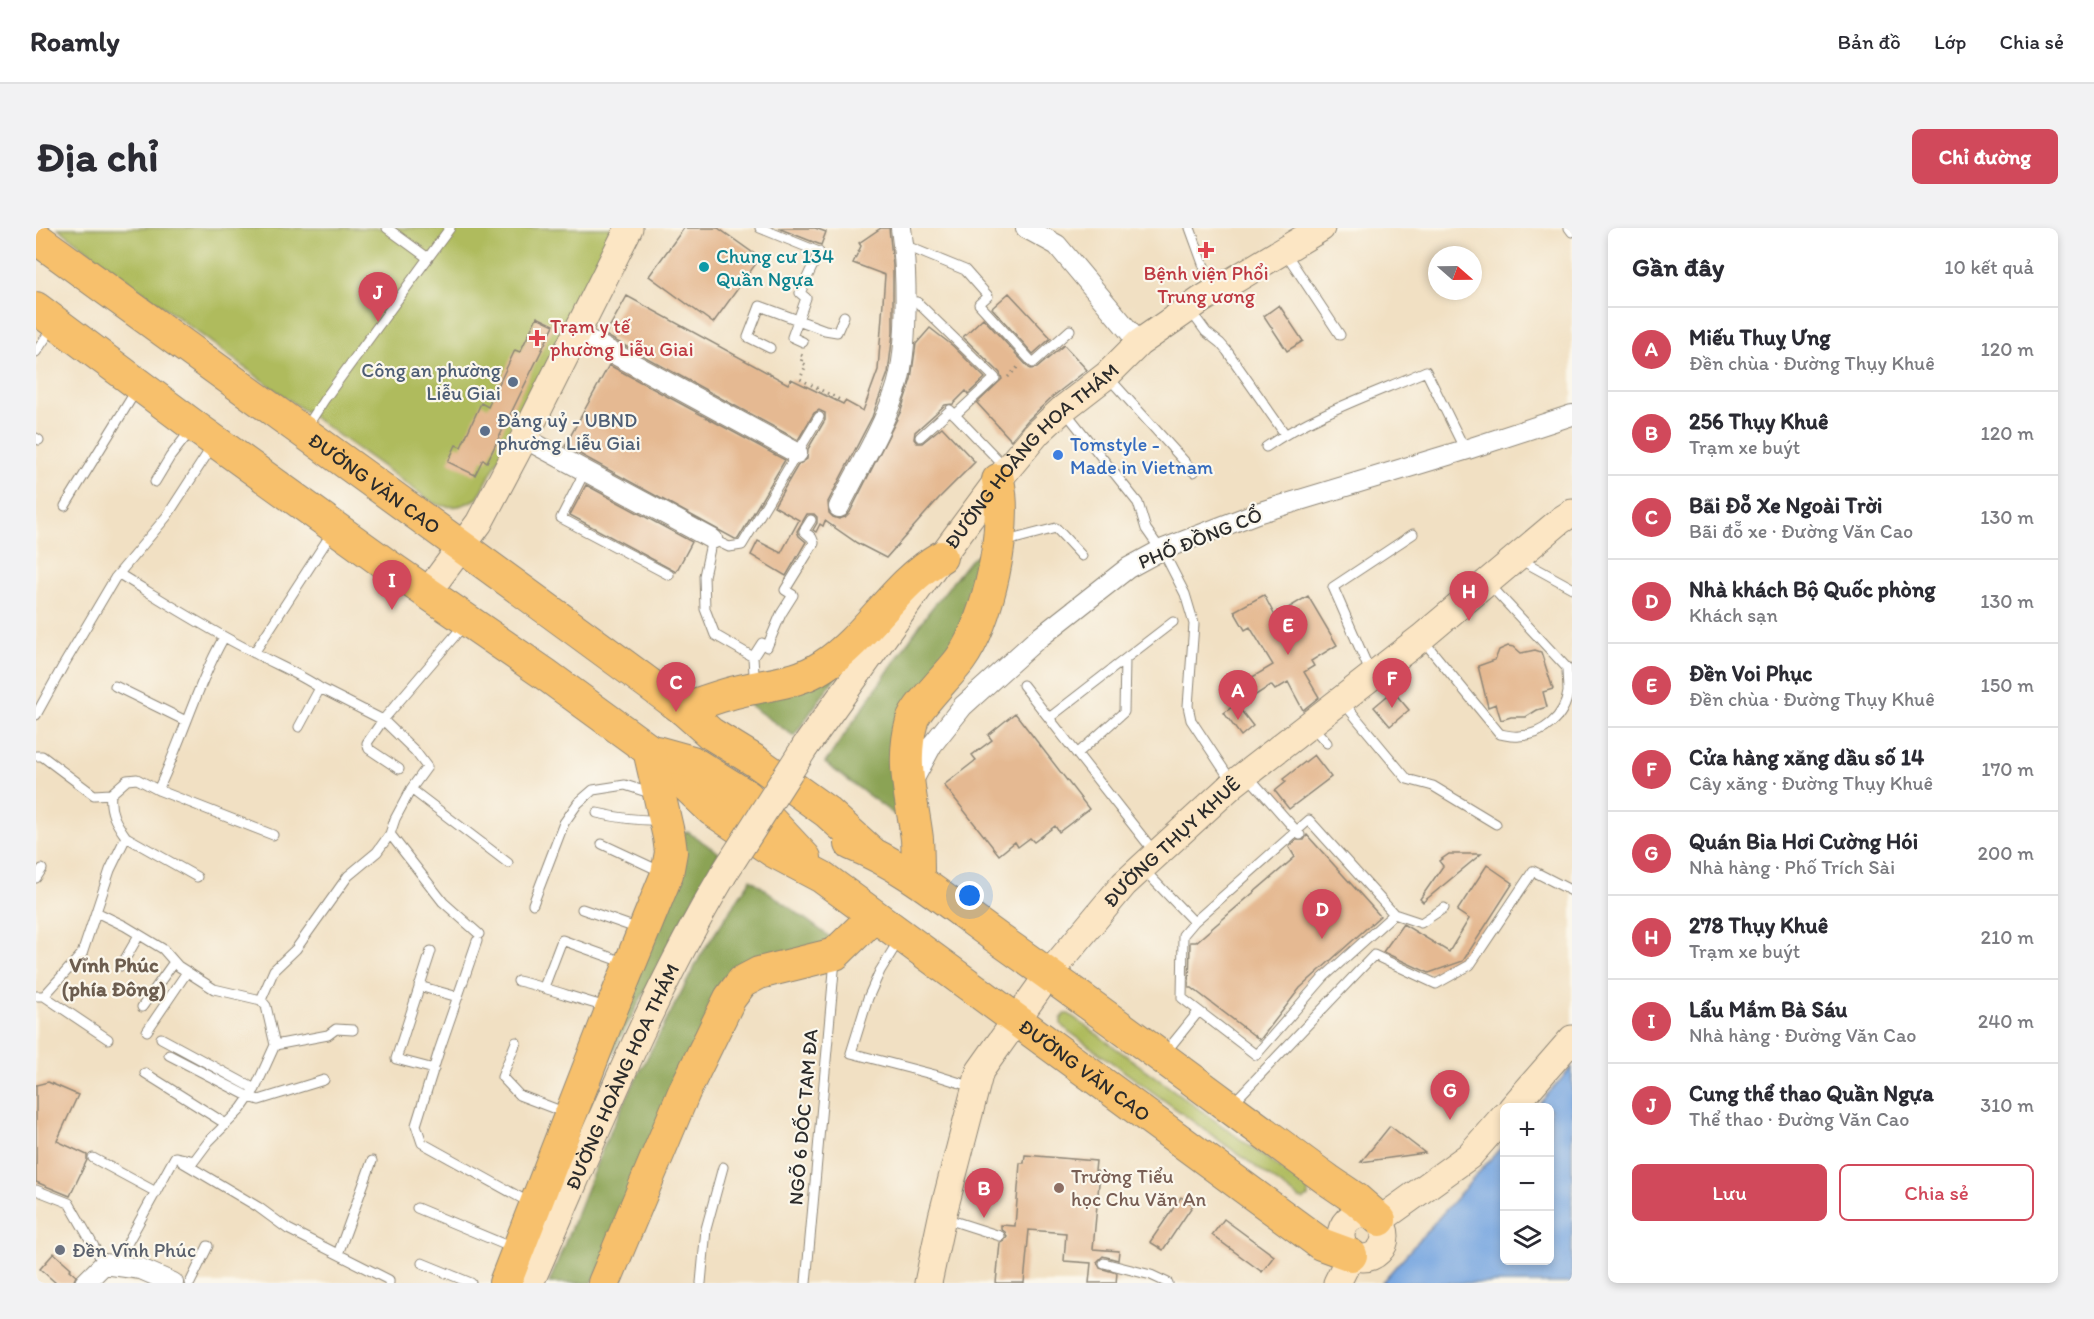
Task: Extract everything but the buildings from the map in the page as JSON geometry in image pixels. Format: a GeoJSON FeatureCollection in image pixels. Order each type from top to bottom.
{"type":"FeatureCollection","features":[{"type":"Feature","properties":{"kind":"main road"},"geometry":{"type":"LineString","coordinates":[[427,593],[479,523],[629,228]]}},
{"type":"Feature","properties":{"kind":"main road","name":"ĐƯỜNG HOÀNG HOA THÁM"},"geometry":{"type":"LineString","coordinates":[[530,1283],[648,1015],[696,919],[805,747],[1002,474],[1038,432],[1063,409],[1107,375],[1139,343],[1189,308],[1321,228]]}},
{"type":"Feature","properties":{"kind":"main road","name":"ĐƯỜNG VĂN CAO"},"geometry":{"type":"LineString","coordinates":[[36,238],[303,433],[420,515],[683,709],[710,733],[757,762],[827,812],[872,852],[918,880],[1049,974],[1356,1199],[1380,1220]]}},
{"type":"Feature","properties":{"kind":"main road","name":"ĐƯỜNG VĂN CAO"},"geometry":{"type":"LineString","coordinates":[[46,315],[205,433],[649,750],[711,810],[774,851],[822,877],[1321,1244],[1351,1255]]}},
{"type":"Feature","properties":{"kind":"main road"},"geometry":{"type":"LineString","coordinates":[[918,880],[917,840],[905,750],[913,718],[957,663],[975,634],[992,582],[1002,499],[1002,474]]}},
{"type":"Feature","properties":{"kind":"main road","name":"ĐƯỜNG THỤY KHUÊ"},"geometry":{"type":"LineString","coordinates":[[928,1283],[942,1217],[980,1071],[1049,974],[1141,869],[1240,779],[1319,734],[1341,700],[1421,638],[1516,557],[1572,513]]}},
{"type":"Feature","properties":{"kind":"main road"},"geometry":{"type":"LineString","coordinates":[[683,709],[748,689],[802,679],[824,666],[847,646],[922,568],[941,557]]}},
{"type":"Feature","properties":{"kind":"main road"},"geometry":{"type":"LineString","coordinates":[[505,1283],[667,874],[671,852],[664,808],[649,750]]}},
{"type":"Feature","properties":{"kind":"main road"},"geometry":{"type":"LineString","coordinates":[[604,1283],[684,1092],[730,998],[742,982],[759,973],[835,954],[874,916]]}},
{"type":"Feature","properties":{"kind":"main road"},"geometry":{"type":"LineString","coordinates":[[1516,1103],[1572,1039]]}},
{"type":"Feature","properties":{"kind":"main road"},"geometry":{"type":"LineString","coordinates":[[1337,1283],[1351,1255],[1365,1258],[1378,1253],[1386,1233],[1380,1220],[1469,1156],[1500,1121]]}},
{"type":"Feature","properties":{"kind":"street"},"geometry":{"type":"LineString","coordinates":[[1026,228],[1057,245],[1139,343]]}},
{"type":"Feature","properties":{"kind":"street"},"geometry":{"type":"LineString","coordinates":[[839,507],[883,421],[896,390],[903,361],[905,301],[902,236]]}},
{"type":"Feature","properties":{"kind":"street"},"geometry":{"type":"LineString","coordinates":[[576,333],[797,453]]}},
{"type":"Feature","properties":{"kind":"street","name":"PHỐ ĐỒNG CỔ"},"geometry":{"type":"LineString","coordinates":[[909,788],[932,745],[963,706],[1054,626],[1128,568],[1161,550],[1257,513],[1572,415]]}},
{"type":"Feature","properties":{"kind":"street"},"geometry":{"type":"LineString","coordinates":[[524,438],[712,539]]}},
{"type":"Feature","properties":{"kind":"street"},"geometry":{"type":"LineString","coordinates":[[85,1283],[111,1265],[141,1269],[173,1283]]}},
{"type":"Feature","properties":{"kind":"lane"},"geometry":{"type":"LineString","coordinates":[[387,228],[428,258]]}},
{"type":"Feature","properties":{"kind":"lane"},"geometry":{"type":"LineString","coordinates":[[303,433],[324,400],[450,228]]}},
{"type":"Feature","properties":{"kind":"lane"},"geometry":{"type":"LineString","coordinates":[[760,228],[819,252],[800,293],[806,298],[792,337],[803,342]]}},
{"type":"Feature","properties":{"kind":"lane"},"geometry":{"type":"LineString","coordinates":[[1190,228],[1206,272],[1218,290]]}},
{"type":"Feature","properties":{"kind":"lane"},"geometry":{"type":"LineString","coordinates":[[1569,228],[1572,232]]}},
{"type":"Feature","properties":{"kind":"lane"},"geometry":{"type":"LineString","coordinates":[[902,236],[965,270],[988,296],[979,304],[1034,363],[1070,330]]}},
{"type":"Feature","properties":{"kind":"lane"},"geometry":{"type":"LineString","coordinates":[[1283,250],[1340,335]]}},
{"type":"Feature","properties":{"kind":"lane"},"geometry":{"type":"LineString","coordinates":[[905,301],[917,302],[995,378],[955,415]]}},
{"type":"Feature","properties":{"kind":"lane"},"geometry":{"type":"LineString","coordinates":[[770,348],[748,337],[760,306],[825,330],[837,332],[844,316]]}},
{"type":"Feature","properties":{"kind":"lane"},"geometry":{"type":"LineString","coordinates":[[1189,308],[1206,332],[1227,351],[1285,434]]}},
{"type":"Feature","properties":{"kind":"lane"},"geometry":{"type":"LineString","coordinates":[[36,352],[46,315]]}},
{"type":"Feature","properties":{"kind":"lane"},"geometry":{"type":"LineString","coordinates":[[1266,447],[1285,434],[1426,371],[1465,450]]}},
{"type":"Feature","properties":{"kind":"lane"},"geometry":{"type":"LineString","coordinates":[[1107,375],[1194,472]]}},
{"type":"Feature","properties":{"kind":"lane"},"geometry":{"type":"LineString","coordinates":[[65,506],[140,384]]}},
{"type":"Feature","properties":{"kind":"lane"},"geometry":{"type":"LineString","coordinates":[[1063,409],[1138,503],[1146,529],[1161,550],[1185,594],[1194,624],[1188,706],[1191,720],[1240,779],[1298,833]]}},
{"type":"Feature","properties":{"kind":"lane"},"geometry":{"type":"LineString","coordinates":[[920,437],[950,410],[1002,474]]}},
{"type":"Feature","properties":{"kind":"lane"},"geometry":{"type":"LineString","coordinates":[[753,657],[715,635],[705,609],[704,576],[712,539],[729,547],[742,545],[819,417]]}},
{"type":"Feature","properties":{"kind":"lane"},"geometry":{"type":"LineString","coordinates":[[154,482],[170,457],[205,433]]}},
{"type":"Feature","properties":{"kind":"lane"},"geometry":{"type":"LineString","coordinates":[[36,715],[119,573],[167,516],[205,433]]}},
{"type":"Feature","properties":{"kind":"lane"},"geometry":{"type":"LineString","coordinates":[[585,471],[561,518],[669,575]]}},
{"type":"Feature","properties":{"kind":"lane"},"geometry":{"type":"LineString","coordinates":[[763,687],[754,674],[753,657],[762,643],[767,647],[793,596],[785,590],[814,543],[813,538],[804,531],[811,520]]}},
{"type":"Feature","properties":{"kind":"lane"},"geometry":{"type":"LineString","coordinates":[[254,653],[336,527]]}},
{"type":"Feature","properties":{"kind":"lane"},"geometry":{"type":"LineString","coordinates":[[997,543],[1056,528],[1082,556]]}},
{"type":"Feature","properties":{"kind":"lane"},"geometry":{"type":"LineString","coordinates":[[1372,676],[1333,587],[1413,534]]}},
{"type":"Feature","properties":{"kind":"lane"},"geometry":{"type":"LineString","coordinates":[[1516,557],[1572,588]]}},
{"type":"Feature","properties":{"kind":"lane"},"geometry":{"type":"LineString","coordinates":[[119,573],[224,637],[299,674],[320,688],[383,720],[415,751],[427,767],[403,802],[390,834],[376,852],[348,876],[296,949],[274,970],[261,1000]]}},
{"type":"Feature","properties":{"kind":"lane"},"geometry":{"type":"LineString","coordinates":[[1421,638],[1500,734],[1517,736],[1531,734],[1553,723],[1563,709],[1568,693],[1567,668],[1488,582]]}},
{"type":"Feature","properties":{"kind":"lane"},"geometry":{"type":"LineString","coordinates":[[399,769],[369,749],[367,743],[383,720],[468,621]]}},
{"type":"Feature","properties":{"kind":"lane"},"geometry":{"type":"LineString","coordinates":[[1049,718],[1173,622]]}},
{"type":"Feature","properties":{"kind":"lane"},"geometry":{"type":"LineString","coordinates":[[158,790],[170,766],[212,659],[224,637]]}},
{"type":"Feature","properties":{"kind":"lane"},"geometry":{"type":"LineString","coordinates":[[1077,754],[1124,712],[1125,659]]}},
{"type":"Feature","properties":{"kind":"lane"},"geometry":{"type":"LineString","coordinates":[[116,686],[186,721]]}},
{"type":"Feature","properties":{"kind":"lane"},"geometry":{"type":"LineString","coordinates":[[1023,686],[1077,754],[1141,869],[1194,922]]}},
{"type":"Feature","properties":{"kind":"lane"},"geometry":{"type":"LineString","coordinates":[[299,727],[320,688]]}},
{"type":"Feature","properties":{"kind":"lane"},"geometry":{"type":"LineString","coordinates":[[1341,700],[1407,778],[1433,786],[1496,824]]}},
{"type":"Feature","properties":{"kind":"lane"},"geometry":{"type":"LineString","coordinates":[[36,756],[42,756],[94,795],[111,794],[127,780],[137,779],[158,790],[273,835]]}},
{"type":"Feature","properties":{"kind":"lane"},"geometry":{"type":"LineString","coordinates":[[532,904],[564,823],[578,803],[593,790],[625,785],[664,808],[643,821],[597,813]]}},
{"type":"Feature","properties":{"kind":"lane"},"geometry":{"type":"LineString","coordinates":[[411,789],[508,863]]}},
{"type":"Feature","properties":{"kind":"lane"},"geometry":{"type":"LineString","coordinates":[[111,794],[110,805],[113,815],[126,837],[196,877]]}},
{"type":"Feature","properties":{"kind":"lane"},"geometry":{"type":"LineString","coordinates":[[1394,914],[1324,977],[1256,1055],[1182,998],[1184,935],[1194,922],[1298,833],[1309,820],[1394,914],[1421,923],[1444,908]]}},
{"type":"Feature","properties":{"kind":"lane"},"geometry":{"type":"LineString","coordinates":[[390,834],[443,902],[478,938],[416,1125],[422,1143],[534,1205]]}},
{"type":"Feature","properties":{"kind":"lane"},"geometry":{"type":"LineString","coordinates":[[108,1040],[40,996],[82,954],[110,870],[126,837]]}},
{"type":"Feature","properties":{"kind":"lane"},"geometry":{"type":"LineString","coordinates":[[602,844],[667,874]]}},
{"type":"Feature","properties":{"kind":"lane"},"geometry":{"type":"LineString","coordinates":[[36,878],[42,869]]}},
{"type":"Feature","properties":{"kind":"lane"},"geometry":{"type":"LineString","coordinates":[[1229,1107],[1374,955],[1436,984],[1470,965],[1533,871],[1572,891]]}},
{"type":"Feature","properties":{"kind":"lane"},"geometry":{"type":"LineString","coordinates":[[582,909],[644,931]]}},
{"type":"Feature","properties":{"kind":"lane"},"geometry":{"type":"LineString","coordinates":[[96,912],[164,950],[174,962],[214,989],[261,1000],[266,1006],[275,1045],[252,1093],[241,1109],[209,1141],[194,1161],[175,1157]]}},
{"type":"Feature","properties":{"kind":"lane"},"geometry":{"type":"LineString","coordinates":[[121,966],[139,935]]}},
{"type":"Feature","properties":{"kind":"lane"},"geometry":{"type":"LineString","coordinates":[[901,936],[880,971],[868,998],[851,1053],[975,1088]]}},
{"type":"Feature","properties":{"kind":"lane"},"geometry":{"type":"LineString","coordinates":[[544,987],[562,940],[631,964]]}},
{"type":"Feature","properties":{"kind":"lane"},"geometry":{"type":"LineString","coordinates":[[431,951],[396,1059],[434,1069]]}},
{"type":"Feature","properties":{"kind":"lane","name":"NGÕ 6 DỐC TAM ĐA"},"geometry":{"type":"LineString","coordinates":[[806,1283],[835,954]]}},
{"type":"Feature","properties":{"kind":"lane"},"geometry":{"type":"LineString","coordinates":[[142,1007],[174,962]]}},
{"type":"Feature","properties":{"kind":"lane"},"geometry":{"type":"LineString","coordinates":[[147,1030],[187,972]]}},
{"type":"Feature","properties":{"kind":"lane"},"geometry":{"type":"LineString","coordinates":[[518,981],[612,1008]]}},
{"type":"Feature","properties":{"kind":"lane"},"geometry":{"type":"LineString","coordinates":[[419,986],[458,997]]}},
{"type":"Feature","properties":{"kind":"lane"},"geometry":{"type":"LineString","coordinates":[[1162,1058],[1199,1011]]}},
{"type":"Feature","properties":{"kind":"lane"},"geometry":{"type":"LineString","coordinates":[[275,1045],[328,1035],[336,1029],[353,1030]]}},
{"type":"Feature","properties":{"kind":"lane"},"geometry":{"type":"LineString","coordinates":[[161,1038],[252,1093],[259,1100],[324,1080]]}},
{"type":"Feature","properties":{"kind":"lane"},"geometry":{"type":"LineString","coordinates":[[516,1042],[502,1077],[519,1095],[571,1115]]}},
{"type":"Feature","properties":{"kind":"lane"},"geometry":{"type":"LineString","coordinates":[[169,1055],[252,1093]]}},
{"type":"Feature","properties":{"kind":"lane"},"geometry":{"type":"LineString","coordinates":[[145,1073],[226,1124]]}},
{"type":"Feature","properties":{"kind":"lane"},"geometry":{"type":"LineString","coordinates":[[36,1190],[69,1203],[111,1265],[128,1242],[175,1157]]}},
{"type":"Feature","properties":{"kind":"lane"},"geometry":{"type":"LineString","coordinates":[[175,1157],[258,1207],[288,1229],[388,1280],[389,1283]]}},
{"type":"Feature","properties":{"kind":"lane"},"geometry":{"type":"LineString","coordinates":[[93,1158],[156,1192]]}},
{"type":"Feature","properties":{"kind":"lane"},"geometry":{"type":"LineString","coordinates":[[338,1254],[372,1161]]}},
{"type":"Feature","properties":{"kind":"lane"},"geometry":{"type":"LineString","coordinates":[[701,1283],[706,1229],[723,1167]]}},
{"type":"Feature","properties":{"kind":"lane"},"geometry":{"type":"LineString","coordinates":[[417,1208],[517,1250]]}},
{"type":"Feature","properties":{"kind":"lane"},"geometry":{"type":"LineString","coordinates":[[942,1217],[1000,1236]]}},
{"type":"Feature","properties":{"kind":"lane"},"geometry":{"type":"LineString","coordinates":[[190,1283],[208,1246]]}},
{"type":"Feature","properties":{"kind":"lane"},"geometry":{"type":"LineString","coordinates":[[422,1263],[471,1283]]}},
{"type":"Feature","properties":{"kind":"lane"},"geometry":{"type":"LineString","coordinates":[[1104,1263],[1151,1275],[1168,1283]]}},
{"type":"Feature","properties":{"kind":"path"},"geometry":{"type":"LineString","coordinates":[[803,342],[798,353],[803,356],[801,362],[806,365],[800,379],[842,401]]}},
{"type":"Feature","properties":{"kind":"path"},"geometry":{"type":"LineString","coordinates":[[995,378],[1006,379],[1029,358]]}},
{"type":"Feature","properties":{"kind":"green space"},"geometry":{"type":"Polygon","coordinates":[[[58,228],[620,228],[478,498],[452,507],[435,504],[271,387],[58,228]]]}},
{"type":"Feature","properties":{"kind":"green space"},"geometry":{"type":"Polygon","coordinates":[[[977,555],[982,557],[982,588],[935,680],[903,821],[825,763],[928,613],[970,560],[977,555]]]}},
{"type":"Feature","properties":{"kind":"green space"},"geometry":{"type":"Polygon","coordinates":[[[852,653],[794,736],[742,700],[852,653]]]}},
{"type":"Feature","properties":{"kind":"green space"},"geometry":{"type":"Polygon","coordinates":[[[688,832],[719,853],[600,1078],[680,833],[688,832]]]}},
{"type":"Feature","properties":{"kind":"green space"},"geometry":{"type":"Polygon","coordinates":[[[751,879],[831,938],[827,944],[760,961],[592,1283],[549,1283],[607,1138],[636,1079],[702,953],[751,879]]]}},
{"type":"Feature","properties":{"kind":"green space"},"geometry":{"type":"Polygon","coordinates":[[[1065,1014],[1069,1014],[1306,1187],[1308,1197],[1304,1200],[1300,1199],[1063,1027],[1061,1019],[1065,1014]]]}},
{"type":"Feature","properties":{"kind":"water"},"geometry":{"type":"Polygon","coordinates":[[[1572,1067],[1572,1283],[1381,1283],[1500,1149],[1500,1265],[1554,1265],[1554,1103],[1540,1103],[1572,1067]]]}},
{"type":"Feature","properties":{"kind":"place","name":"Bệnh viện Phổi Trung ương"},"geometry":{"type":"Point","coordinates":[1206,250]}},
{"type":"Feature","properties":{"kind":"place","name":"Chung cư 134 Quần Ngựa"},"geometry":{"type":"Point","coordinates":[704,267]}},
{"type":"Feature","properties":{"kind":"place","name":"Cung thể thao Quần Ngựa"},"geometry":{"type":"Point","coordinates":[378,322]}},
{"type":"Feature","properties":{"kind":"place","name":"Trạm y tế phường Liễu Giai"},"geometry":{"type":"Point","coordinates":[537,338]}},
{"type":"Feature","properties":{"kind":"place","name":"Công an phường Liễu Giai"},"geometry":{"type":"Point","coordinates":[513,382]}},
{"type":"Feature","properties":{"kind":"place","name":"Đảng uỷ - UBND phường Liễu Giai"},"geometry":{"type":"Point","coordinates":[485,431]}},
{"type":"Feature","properties":{"kind":"place","name":"Tomstyle - Made in Vietnam"},"geometry":{"type":"Point","coordinates":[1058,455]}},
{"type":"Feature","properties":{"kind":"place","name":"Lẩu Mắm Bà Sáu"},"geometry":{"type":"Point","coordinates":[392,610]}},
{"type":"Feature","properties":{"kind":"place","name":"278 Thụy Khuê"},"geometry":{"type":"Point","coordinates":[1469,621]}},
{"type":"Feature","properties":{"kind":"place","name":"Đền Voi Phục"},"geometry":{"type":"Point","coordinates":[1288,655]}},
{"type":"Feature","properties":{"kind":"place","name":"Cửa hàng xăng dầu số 14"},"geometry":{"type":"Point","coordinates":[1392,708]}},
{"type":"Feature","properties":{"kind":"place","name":"Bãi Đỗ Xe Ngoài Trời"},"geometry":{"type":"Point","coordinates":[676,712]}},
{"type":"Feature","properties":{"kind":"place","name":"Miếu Thuỵ Ưng"},"geometry":{"type":"Point","coordinates":[1238,720]}},
{"type":"Feature","properties":{"kind":"place","name":"Nhà khách Bộ Quốc phòng"},"geometry":{"type":"Point","coordinates":[1322,939]}},
{"type":"Feature","properties":{"kind":"place","name":"Quán Bia Hơi Cường Hói"},"geometry":{"type":"Point","coordinates":[1450,1120]}},
{"type":"Feature","properties":{"kind":"place","name":"Trường Tiểu học Chu Văn An"},"geometry":{"type":"Point","coordinates":[1059,1188]}},
{"type":"Feature","properties":{"kind":"place","name":"256 Thụy Khuê"},"geometry":{"type":"Point","coordinates":[984,1218]}},
{"type":"Feature","properties":{"kind":"place","name":"Đền Vĩnh Phúc"},"geometry":{"type":"Point","coordinates":[60,1250]}},
{"type":"Feature","properties":{"kind":"district","name":"Vĩnh Phúc (phía Đông)"},"geometry":{"type":"Point","coordinates":[114,976]}}]}
